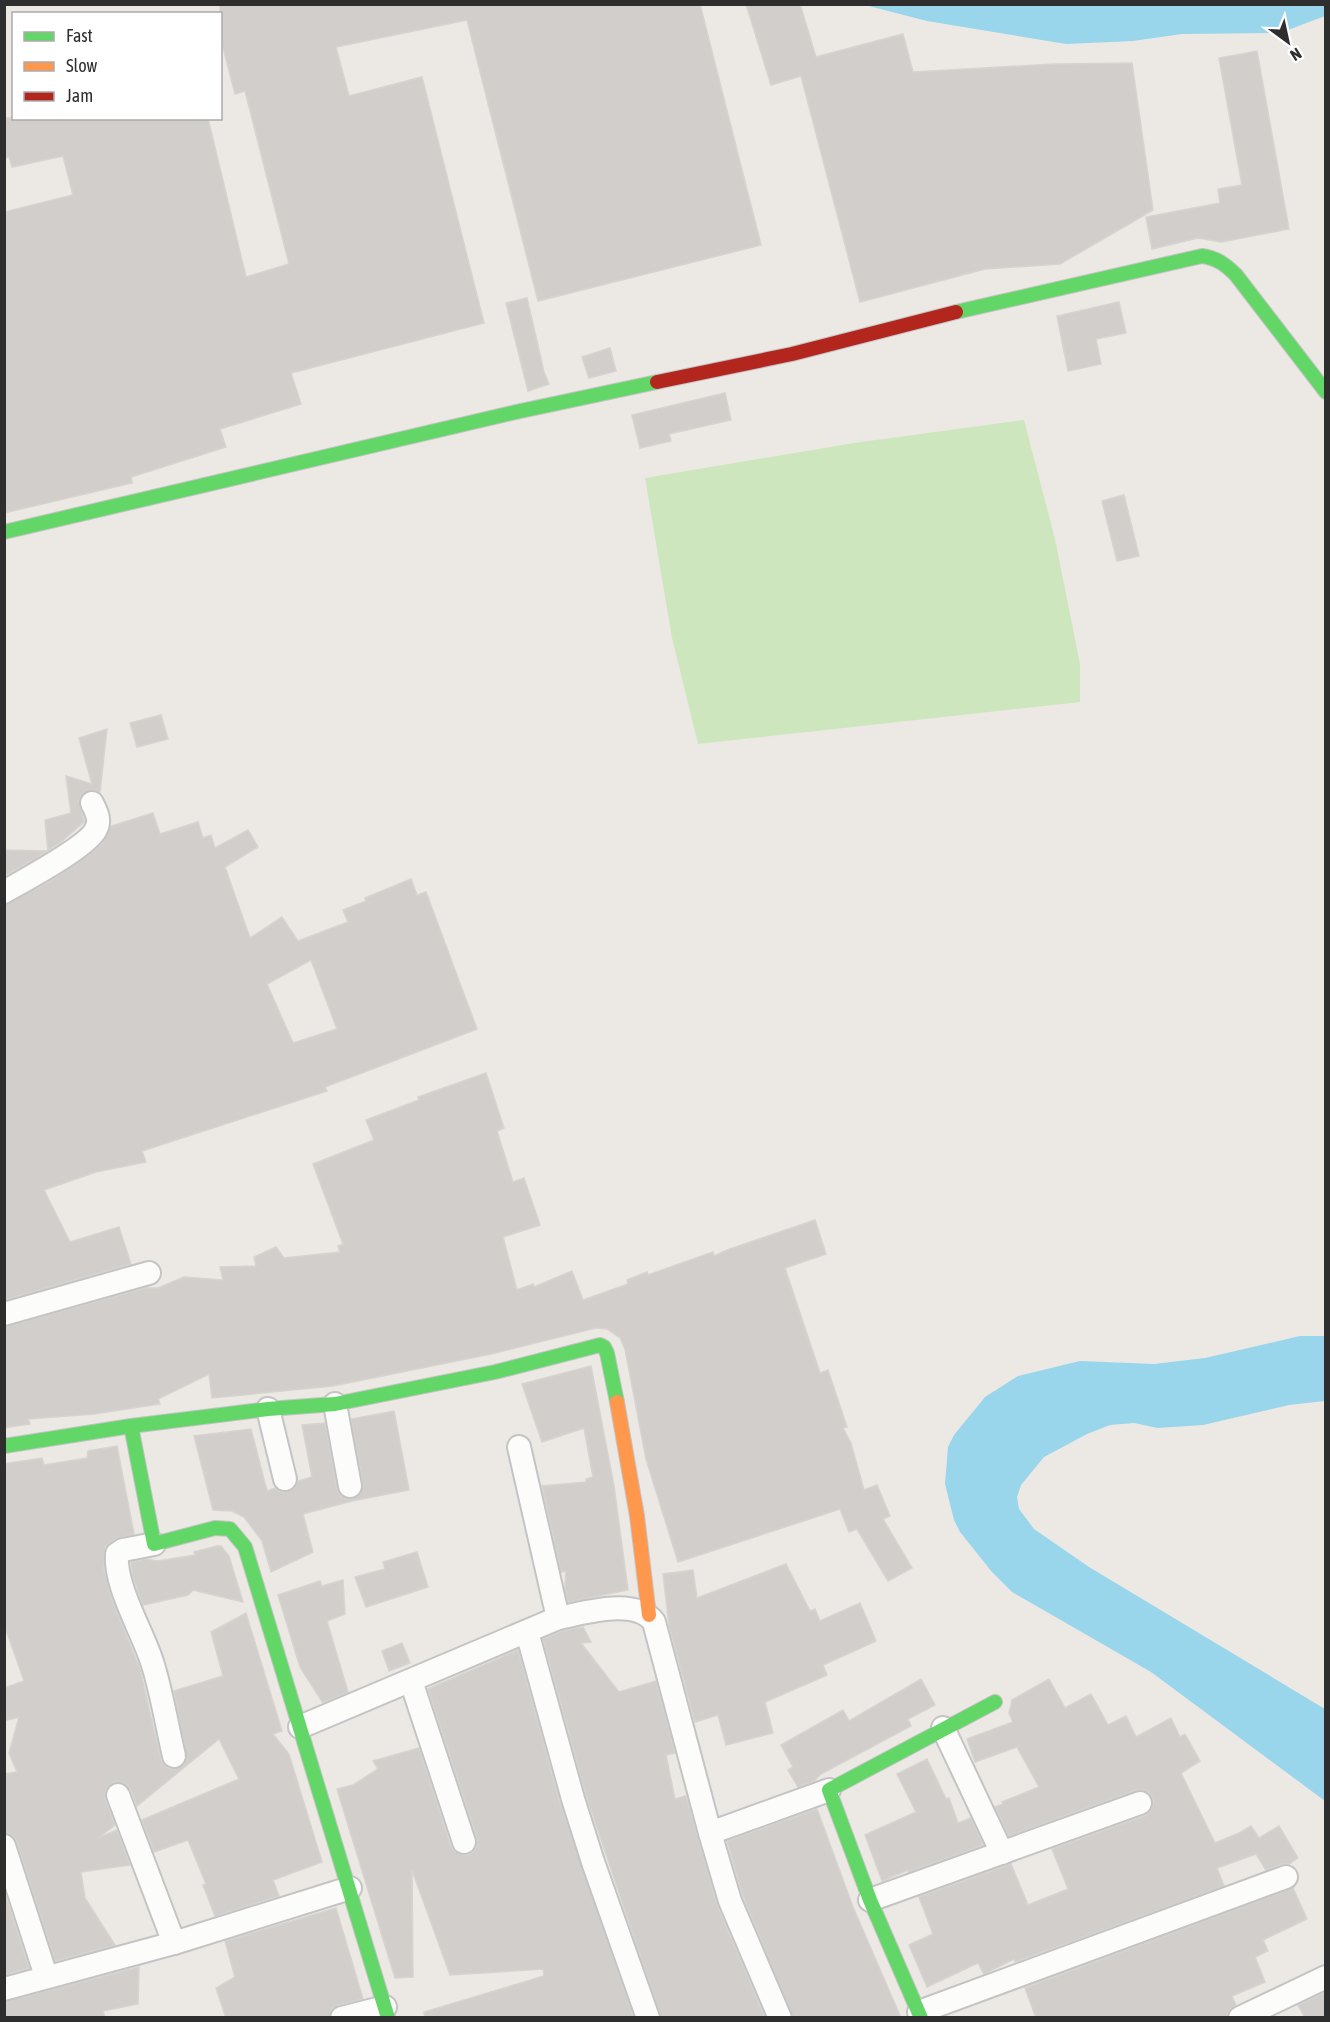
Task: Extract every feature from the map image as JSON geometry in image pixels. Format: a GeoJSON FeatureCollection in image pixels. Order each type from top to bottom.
{"type":"FeatureCollection","features":[{"type":"Feature","properties":{"kind":"street"},"geometry":{"type":"LineString","coordinates":[[4,532],[516,412],[792,354],[969,309],[1202,256],[1220,260],[1236,275],[1326,392]]}},
{"type":"Feature","properties":{"kind":"street"},"geometry":{"type":"LineString","coordinates":[[4,892],[69,854],[94,834],[98,824],[97,813],[92,803]]}},
{"type":"Feature","properties":{"kind":"street"},"geometry":{"type":"LineString","coordinates":[[4,1314],[149,1273]]}},
{"type":"Feature","properties":{"kind":"street"},"geometry":{"type":"LineString","coordinates":[[4,1446],[131,1426],[268,1409],[335,1404],[495,1372],[600,1345],[604,1347],[634,1489],[649,1615]]}},
{"type":"Feature","properties":{"kind":"street"},"geometry":{"type":"LineString","coordinates":[[335,1404],[350,1486]]}},
{"type":"Feature","properties":{"kind":"street"},"geometry":{"type":"LineString","coordinates":[[268,1409],[285,1479]]}},
{"type":"Feature","properties":{"kind":"street"},"geometry":{"type":"LineString","coordinates":[[131,1426],[154,1544]]}},
{"type":"Feature","properties":{"kind":"street"},"geometry":{"type":"LineString","coordinates":[[519,1447],[558,1618]]}},
{"type":"Feature","properties":{"kind":"street"},"geometry":{"type":"LineString","coordinates":[[174,1756],[153,1664],[127,1602],[116,1561],[117,1554],[123,1550],[215,1528],[230,1529],[245,1547],[386,2012],[342,2018]]}},
{"type":"Feature","properties":{"kind":"street"},"geometry":{"type":"LineString","coordinates":[[300,1727],[558,1618],[603,1609],[639,1610],[649,1615],[654,1622],[730,1901],[780,2018]]}},
{"type":"Feature","properties":{"kind":"street"},"geometry":{"type":"LineString","coordinates":[[527,1632],[582,1831],[648,2018]]}},
{"type":"Feature","properties":{"kind":"street"},"geometry":{"type":"LineString","coordinates":[[411,1681],[464,1842]]}},
{"type":"Feature","properties":{"kind":"street"},"geometry":{"type":"LineString","coordinates":[[710,1833],[829,1790],[994,1702]]}},
{"type":"Feature","properties":{"kind":"street"},"geometry":{"type":"LineString","coordinates":[[943,1728],[1002,1853]]}},
{"type":"Feature","properties":{"kind":"street"},"geometry":{"type":"LineString","coordinates":[[829,1790],[870,1900],[920,2015],[1286,1877]]}},
{"type":"Feature","properties":{"kind":"street"},"geometry":{"type":"LineString","coordinates":[[118,1795],[174,1944]]}},
{"type":"Feature","properties":{"kind":"street"},"geometry":{"type":"LineString","coordinates":[[870,1900],[1140,1803]]}},
{"type":"Feature","properties":{"kind":"street"},"geometry":{"type":"LineString","coordinates":[[4,1846],[46,1976]]}},
{"type":"Feature","properties":{"kind":"street"},"geometry":{"type":"LineString","coordinates":[[4,1989],[46,1976],[174,1944],[350,1888]]}},
{"type":"Feature","properties":{"kind":"street"},"geometry":{"type":"LineString","coordinates":[[1240,2018],[1326,1977]]}},
{"type":"Feature","properties":{"kind":"green space"},"geometry":{"type":"Polygon","coordinates":[[[1024,420],[1055,539],[1080,664],[1080,702],[698,744],[672,638],[645,478],[854,443],[1024,420]]]}},
{"type":"Feature","properties":{"kind":"water"},"geometry":{"type":"Polygon","coordinates":[[[1325,4],[1325,16],[1280,33],[1182,34],[1133,41],[1066,44],[927,21],[865,5],[1325,4]]]}},
{"type":"Feature","properties":{"kind":"water"},"geometry":{"type":"Polygon","coordinates":[[[1300,1336],[1325,1336],[1325,1401],[1289,1405],[1203,1425],[1158,1428],[1134,1423],[1110,1425],[1087,1434],[1044,1457],[1021,1485],[1017,1497],[1019,1509],[1034,1529],[1089,1567],[1325,1709],[1325,1801],[1151,1672],[1012,1592],[992,1572],[960,1532],[954,1520],[945,1484],[948,1447],[954,1435],[985,1397],[1018,1376],[1080,1361],[1154,1364],[1205,1358],[1300,1336]]]}},
{"type":"Feature","properties":{"kind":"building"},"geometry":{"type":"Polygon","coordinates":[[[220,4],[700,4],[761,245],[538,301],[467,20],[336,47],[349,96],[422,77],[484,323],[291,373],[301,404],[220,429],[226,447],[131,477],[132,483],[4,513],[4,212],[73,195],[63,156],[12,167],[9,157],[4,158],[4,118],[12,118],[12,120],[208,120],[246,277],[289,264],[245,91],[235,94],[222,44],[222,12],[220,12],[220,4]]]}},
{"type":"Feature","properties":{"kind":"building"},"geometry":{"type":"Polygon","coordinates":[[[746,4],[800,4],[816,57],[903,34],[913,72],[1055,64],[1132,63],[1153,210],[1060,264],[985,269],[860,302],[801,76],[771,85],[746,4]]]}},
{"type":"Feature","properties":{"kind":"building"},"geometry":{"type":"Polygon","coordinates":[[[1257,51],[1289,229],[1221,242],[1198,238],[1152,249],[1146,217],[1220,203],[1218,189],[1242,185],[1219,58],[1257,51]]]}},
{"type":"Feature","properties":{"kind":"building"},"geometry":{"type":"Polygon","coordinates":[[[527,298],[544,372],[549,384],[528,391],[506,303],[527,298]]]}},
{"type":"Feature","properties":{"kind":"building"},"geometry":{"type":"Polygon","coordinates":[[[1119,302],[1126,333],[1096,339],[1101,364],[1068,371],[1057,316],[1119,302]]]}},
{"type":"Feature","properties":{"kind":"building"},"geometry":{"type":"Polygon","coordinates":[[[610,348],[616,371],[589,378],[582,357],[610,348]]]}},
{"type":"Feature","properties":{"kind":"building"},"geometry":{"type":"Polygon","coordinates":[[[725,393],[731,420],[669,434],[671,441],[640,448],[632,415],[725,393]]]}},
{"type":"Feature","properties":{"kind":"building"},"geometry":{"type":"Polygon","coordinates":[[[1124,495],[1139,556],[1117,561],[1102,501],[1124,495]]]}},
{"type":"Feature","properties":{"kind":"building"},"geometry":{"type":"Polygon","coordinates":[[[161,715],[168,739],[137,747],[130,723],[161,715]]]}},
{"type":"Feature","properties":{"kind":"building"},"geometry":{"type":"Polygon","coordinates":[[[107,729],[100,792],[93,790],[81,795],[79,802],[84,822],[48,850],[45,820],[71,813],[66,776],[92,784],[79,738],[107,729]]]}},
{"type":"Feature","properties":{"kind":"building"},"geometry":{"type":"Polygon","coordinates":[[[153,813],[160,834],[198,822],[203,838],[211,835],[215,848],[248,830],[258,847],[225,867],[250,938],[282,917],[298,941],[348,922],[343,910],[411,879],[417,895],[426,892],[477,1029],[325,1087],[327,1091],[142,1151],[146,1162],[96,1172],[44,1190],[70,1242],[119,1227],[131,1264],[4,1300],[4,905],[47,883],[89,855],[102,844],[111,826],[153,813]],[[311,960],[267,984],[293,1043],[337,1029],[311,960]]]}},
{"type":"Feature","properties":{"kind":"building"},"geometry":{"type":"Polygon","coordinates":[[[4,850],[47,851],[33,860],[4,876],[4,850]]]}},
{"type":"Feature","properties":{"kind":"building"},"geometry":{"type":"Polygon","coordinates":[[[486,1073],[504,1128],[497,1131],[513,1182],[524,1178],[540,1225],[503,1237],[517,1290],[533,1284],[534,1287],[572,1271],[583,1300],[628,1284],[627,1280],[647,1272],[648,1275],[713,1252],[714,1256],[815,1220],[826,1254],[785,1268],[820,1373],[828,1370],[847,1427],[843,1428],[851,1443],[864,1490],[877,1485],[890,1516],[883,1519],[912,1568],[888,1581],[857,1529],[849,1532],[840,1509],[678,1562],[646,1459],[625,1349],[620,1338],[607,1329],[596,1328],[491,1354],[333,1386],[212,1398],[209,1374],[158,1399],[160,1404],[94,1414],[28,1419],[30,1424],[4,1428],[4,1327],[146,1288],[158,1288],[184,1277],[223,1280],[220,1267],[256,1266],[254,1257],[276,1247],[284,1258],[340,1252],[338,1246],[343,1244],[313,1164],[374,1140],[366,1120],[419,1100],[418,1097],[486,1073]]]}},
{"type":"Feature","properties":{"kind":"building"},"geometry":{"type":"Polygon","coordinates":[[[591,1366],[614,1486],[628,1590],[568,1602],[565,1589],[566,1571],[561,1572],[542,1486],[586,1482],[586,1479],[593,1477],[584,1428],[542,1442],[522,1384],[591,1366]]]}},
{"type":"Feature","properties":{"kind":"building"},"geometry":{"type":"Polygon","coordinates":[[[394,1411],[409,1490],[352,1501],[303,1514],[313,1552],[271,1572],[262,1541],[244,1517],[232,1511],[213,1510],[194,1436],[251,1429],[267,1491],[275,1488],[281,1492],[288,1492],[295,1488],[298,1481],[312,1477],[302,1425],[325,1423],[337,1489],[346,1499],[352,1499],[359,1496],[363,1484],[351,1419],[394,1411]]]}},
{"type":"Feature","properties":{"kind":"building"},"geometry":{"type":"Polygon","coordinates":[[[117,1446],[134,1534],[116,1539],[105,1547],[104,1569],[112,1600],[140,1669],[161,1760],[169,1769],[176,1769],[184,1765],[187,1759],[174,1691],[223,1676],[211,1632],[246,1613],[282,1731],[273,1734],[289,1754],[322,1862],[273,1880],[279,1896],[215,1916],[203,1885],[206,1884],[188,1840],[154,1852],[142,1820],[239,1779],[219,1739],[137,1806],[126,1784],[114,1782],[107,1787],[105,1799],[115,1825],[98,1838],[117,1830],[130,1865],[81,1872],[85,1898],[115,1945],[55,1961],[17,1842],[13,1836],[4,1833],[4,1774],[17,1772],[9,1753],[19,1717],[4,1721],[4,1688],[24,1681],[4,1624],[4,1464],[42,1458],[44,1465],[87,1458],[88,1451],[117,1446]]]}},
{"type":"Feature","properties":{"kind":"building"},"geometry":{"type":"Polygon","coordinates":[[[221,1546],[229,1556],[243,1602],[193,1590],[188,1595],[143,1605],[133,1577],[131,1562],[146,1559],[158,1561],[195,1555],[194,1552],[221,1546]]]}},
{"type":"Feature","properties":{"kind":"building"},"geometry":{"type":"Polygon","coordinates":[[[417,1552],[428,1587],[366,1607],[355,1577],[385,1569],[383,1562],[417,1552]]]}},
{"type":"Feature","properties":{"kind":"building"},"geometry":{"type":"Polygon","coordinates":[[[786,1564],[810,1611],[815,1609],[820,1621],[860,1603],[876,1641],[823,1665],[827,1675],[765,1702],[773,1733],[726,1745],[718,1715],[695,1722],[669,1625],[663,1574],[693,1570],[697,1598],[786,1564]]]}},
{"type":"Feature","properties":{"kind":"building"},"geometry":{"type":"Polygon","coordinates":[[[343,1580],[345,1614],[327,1621],[348,1692],[323,1703],[300,1667],[278,1595],[320,1581],[322,1586],[343,1580]]]}},
{"type":"Feature","properties":{"kind":"building"},"geometry":{"type":"Polygon","coordinates":[[[583,1627],[591,1642],[581,1643],[619,1692],[656,1681],[675,1753],[666,1755],[675,1799],[686,1796],[717,1905],[765,2018],[661,2018],[586,1795],[543,1639],[562,1631],[583,1627]]]}},
{"type":"Feature","properties":{"kind":"building"},"geometry":{"type":"Polygon","coordinates":[[[402,1643],[410,1663],[389,1671],[382,1651],[402,1643]]]}},
{"type":"Feature","properties":{"kind":"building"},"geometry":{"type":"Polygon","coordinates":[[[518,1650],[560,1803],[634,2018],[425,2018],[424,2012],[544,1976],[543,1969],[450,1975],[412,1870],[413,1977],[395,1978],[337,1789],[353,1785],[378,1769],[373,1761],[419,1748],[451,1847],[455,1852],[469,1855],[477,1845],[477,1838],[428,1689],[518,1650]]]}},
{"type":"Feature","properties":{"kind":"building"},"geometry":{"type":"Polygon","coordinates":[[[921,1679],[935,1705],[908,1719],[911,1726],[821,1774],[814,1781],[798,1787],[788,1770],[793,1767],[781,1745],[843,1710],[849,1721],[921,1679]]]}},
{"type":"Feature","properties":{"kind":"building"},"geometry":{"type":"Polygon","coordinates":[[[1049,1679],[1065,1708],[1091,1694],[1108,1725],[1126,1716],[1136,1737],[1171,1718],[1180,1737],[1185,1734],[1200,1761],[1181,1773],[1215,1843],[1251,1826],[1259,1838],[1279,1826],[1298,1858],[1289,1864],[1281,1864],[1266,1870],[1256,1854],[1217,1868],[1224,1886],[1015,1962],[1014,1959],[984,1974],[978,1963],[927,1987],[909,1945],[933,1934],[919,1897],[1011,1864],[1028,1905],[1068,1889],[1052,1849],[1145,1816],[1153,1806],[1153,1799],[1149,1793],[1136,1790],[1009,1836],[995,1807],[1039,1787],[1017,1747],[975,1762],[967,1739],[1013,1722],[1009,1713],[1012,1700],[1049,1679]]]}},
{"type":"Feature","properties":{"kind":"building"},"geometry":{"type":"Polygon","coordinates":[[[927,1759],[946,1799],[949,1798],[958,1823],[971,1818],[983,1845],[882,1881],[865,1835],[916,1812],[897,1774],[927,1759]]]}},
{"type":"Feature","properties":{"kind":"building"},"geometry":{"type":"Polygon","coordinates":[[[817,1809],[853,1907],[901,2018],[793,2018],[743,1896],[727,1841],[817,1809]]]}},
{"type":"Feature","properties":{"kind":"building"},"geometry":{"type":"Polygon","coordinates":[[[1293,1888],[1307,1919],[1263,1940],[1268,1951],[1255,1957],[1265,1982],[1232,1996],[1236,2005],[1229,2010],[1227,2018],[1036,2018],[1025,1988],[1293,1888]]]}},
{"type":"Feature","properties":{"kind":"building"},"geometry":{"type":"Polygon","coordinates":[[[4,1891],[29,1968],[4,1975],[4,1891]]]}},
{"type":"Feature","properties":{"kind":"building"},"geometry":{"type":"Polygon","coordinates":[[[336,1908],[363,1999],[338,2005],[332,2009],[329,2018],[226,2018],[216,1988],[235,1977],[225,1941],[336,1908]]]}},
{"type":"Feature","properties":{"kind":"building"},"geometry":{"type":"Polygon","coordinates":[[[139,1967],[138,2004],[103,2011],[105,2018],[4,2018],[4,2002],[139,1967]]]}},
{"type":"Feature","properties":{"kind":"building"},"geometry":{"type":"Polygon","coordinates":[[[1326,1992],[1326,2018],[1305,2018],[1298,2005],[1326,1992]]]}},
{"type":"Feature","properties":{"kind":"traffic: fast"},"geometry":{"type":"LineString","coordinates":[[956,312],[1202,256],[1212,258],[1221,262],[1236,275],[1326,392]]}},
{"type":"Feature","properties":{"kind":"traffic: fast"},"geometry":{"type":"LineString","coordinates":[[4,532],[516,412],[657,382]]}},
{"type":"Feature","properties":{"kind":"traffic: fast"},"geometry":{"type":"LineString","coordinates":[[4,1446],[131,1426],[268,1409],[335,1404],[495,1372],[600,1345],[607,1353],[617,1402]]}},
{"type":"Feature","properties":{"kind":"traffic: fast"},"geometry":{"type":"LineString","coordinates":[[131,1426],[154,1544],[215,1528],[230,1529],[245,1547],[388,2018]]}},
{"type":"Feature","properties":{"kind":"traffic: fast"},"geometry":{"type":"LineString","coordinates":[[921,2018],[870,1900],[829,1790],[995,1702]]}},
{"type":"Feature","properties":{"kind":"traffic: slow"},"geometry":{"type":"LineString","coordinates":[[617,1402],[637,1516],[649,1615]]}},
{"type":"Feature","properties":{"kind":"traffic: jam"},"geometry":{"type":"LineString","coordinates":[[657,382],[792,354],[956,312]]}}]}
